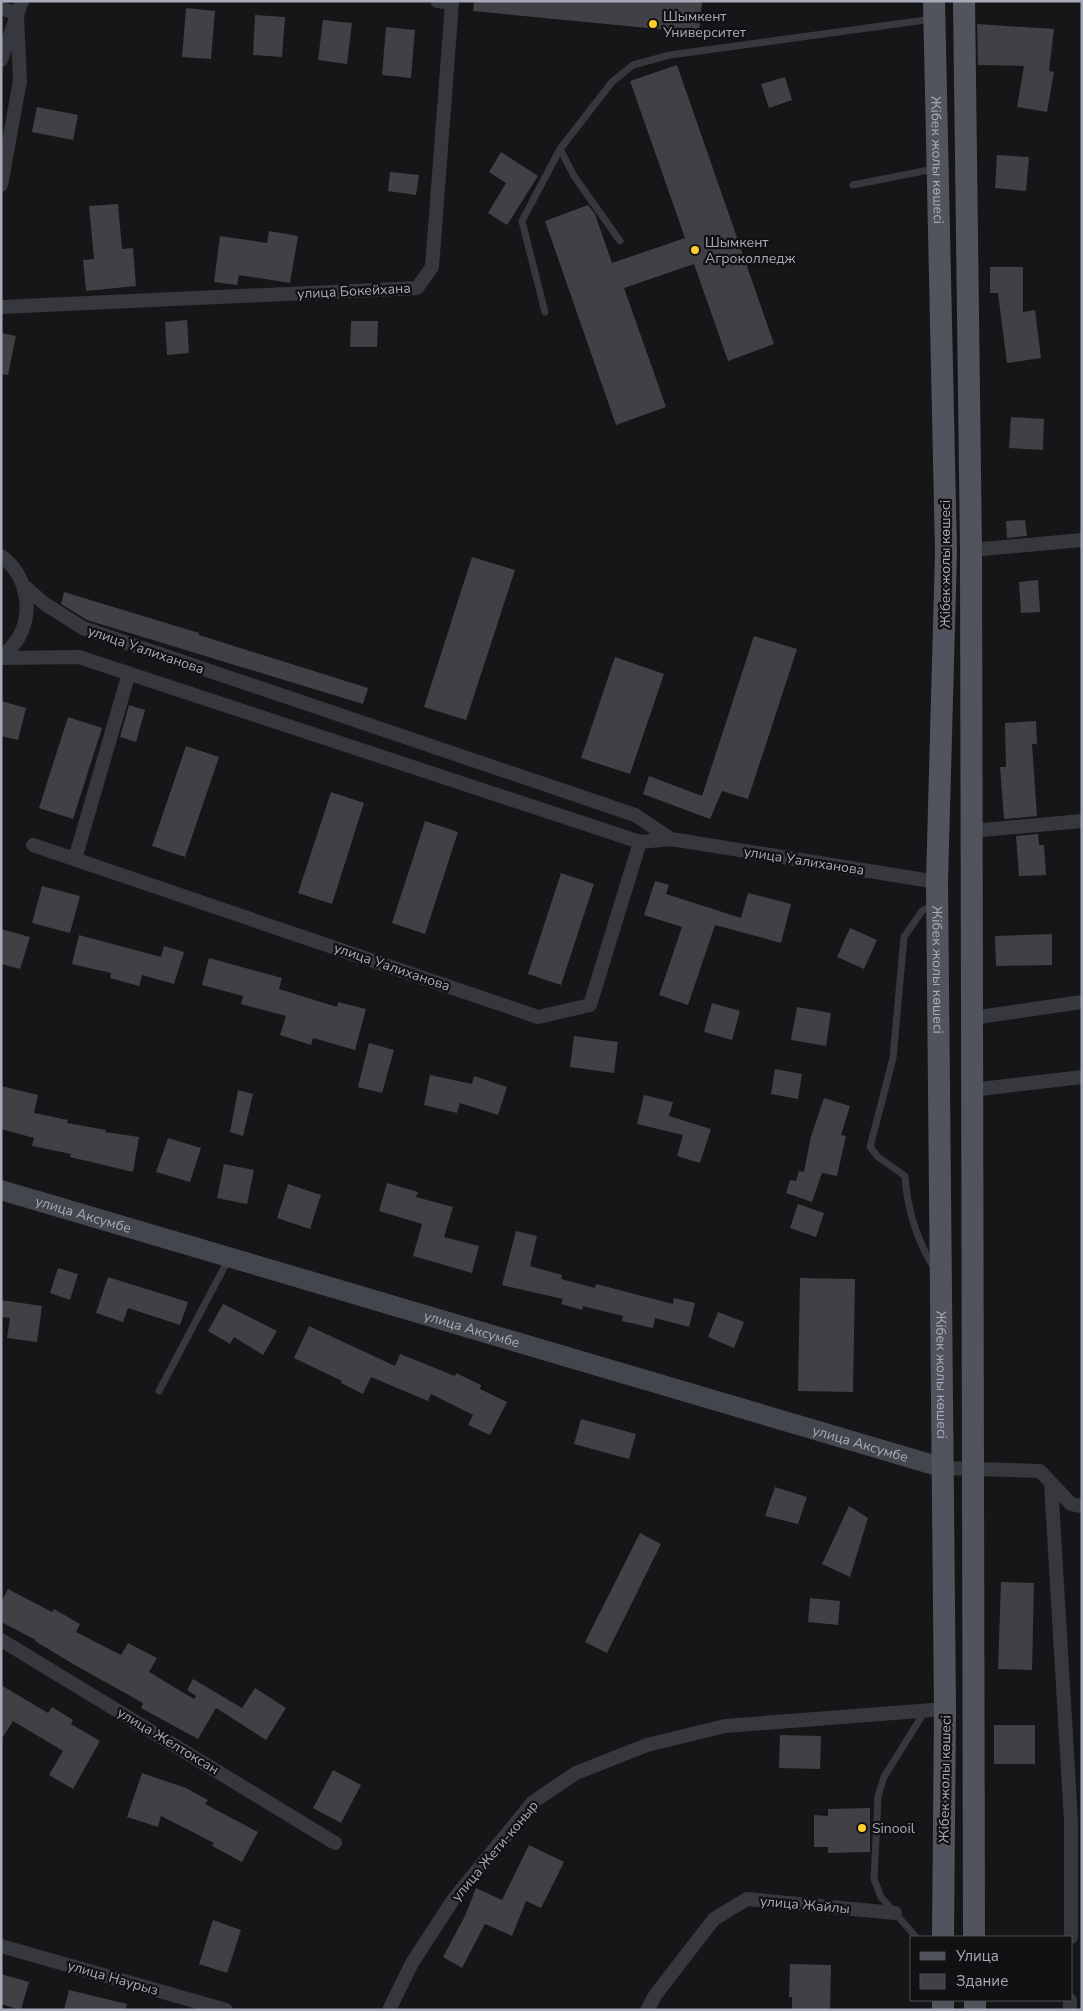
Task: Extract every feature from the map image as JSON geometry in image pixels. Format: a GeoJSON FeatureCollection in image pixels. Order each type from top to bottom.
{"type":"FeatureCollection","features":[{"type":"Feature","properties":{"kind":"main road","name":"Жібек жолы көшесі"},"geometry":{"type":"LineString","coordinates":[[964,1],[971,550],[974,1936]]}},
{"type":"Feature","properties":{"kind":"main road","name":"Жібек жолы көшесі"},"geometry":{"type":"LineString","coordinates":[[933,10],[939,168],[946,552],[937,892],[944,1468],[935,1710],[943,1936]]}},
{"type":"Feature","properties":{"kind":"main road","name":"улица Аксумбе"},"geometry":{"type":"LineString","coordinates":[[1,1190],[944,1468]]}},
{"type":"Feature","properties":{"kind":"street","name":"улица Бокейхана"},"geometry":{"type":"LineString","coordinates":[[1,307],[417,288],[432,267],[452,3],[437,1]]}},
{"type":"Feature","properties":{"kind":"street"},"geometry":{"type":"LineString","coordinates":[[1,8],[19,7]]}},
{"type":"Feature","properties":{"kind":"street"},"geometry":{"type":"LineString","coordinates":[[1,60],[19,7]]}},
{"type":"Feature","properties":{"kind":"street"},"geometry":{"type":"LineString","coordinates":[[1,185],[4,159],[20,81],[19,7]]}},
{"type":"Feature","properties":{"kind":"street"},"geometry":{"type":"LineString","coordinates":[[971,550],[1082,540]]}},
{"type":"Feature","properties":{"kind":"street"},"geometry":{"type":"LineString","coordinates":[[1,556],[10,563],[24,586],[27,612],[19,637],[2,658]]}},
{"type":"Feature","properties":{"kind":"street","name":"улица Уалиханова"},"geometry":{"type":"LineString","coordinates":[[24,586],[45,604],[83,628],[635,814],[671,839]]}},
{"type":"Feature","properties":{"kind":"street","name":"улица Уалиханова"},"geometry":{"type":"LineString","coordinates":[[2,658],[79,657],[640,842],[671,839],[937,892]]}},
{"type":"Feature","properties":{"kind":"street"},"geometry":{"type":"LineString","coordinates":[[75,859],[130,673]]}},
{"type":"Feature","properties":{"kind":"street"},"geometry":{"type":"LineString","coordinates":[[972,830],[1082,820]]}},
{"type":"Feature","properties":{"kind":"street","name":"улица Уалиханова"},"geometry":{"type":"LineString","coordinates":[[33,845],[538,1017],[590,1005],[640,842]]}},
{"type":"Feature","properties":{"kind":"street"},"geometry":{"type":"LineString","coordinates":[[972,1018],[1082,1002]]}},
{"type":"Feature","properties":{"kind":"street"},"geometry":{"type":"LineString","coordinates":[[972,1090],[1082,1077]]}},
{"type":"Feature","properties":{"kind":"street"},"geometry":{"type":"LineString","coordinates":[[944,1468],[1040,1472],[1071,1504],[1082,1506]]}},
{"type":"Feature","properties":{"kind":"street"},"geometry":{"type":"LineString","coordinates":[[1051,1483],[1071,1821],[1071,1936]]}},
{"type":"Feature","properties":{"kind":"street","name":"улица Желтоксан"},"geometry":{"type":"LineString","coordinates":[[1,1640],[335,1843]]}},
{"type":"Feature","properties":{"kind":"street","name":"улица Жети-коныр"},"geometry":{"type":"LineString","coordinates":[[389,2010],[412,1963],[453,1900],[533,1802],[576,1773],[647,1745],[725,1726],[935,1710]]}},
{"type":"Feature","properties":{"kind":"street","name":"улица Жайлы"},"geometry":{"type":"LineString","coordinates":[[647,2010],[656,1994],[714,1919],[747,1900],[895,1913]]}},
{"type":"Feature","properties":{"kind":"street","name":"улица Наурыз"},"geometry":{"type":"LineString","coordinates":[[1,1946],[226,2010]]}},
{"type":"Feature","properties":{"kind":"lane"},"geometry":{"type":"LineString","coordinates":[[545,312],[522,221],[560,149],[612,82],[633,65],[688,52],[933,10]]}},
{"type":"Feature","properties":{"kind":"lane"},"geometry":{"type":"LineString","coordinates":[[560,149],[574,176],[620,241]]}},
{"type":"Feature","properties":{"kind":"lane"},"geometry":{"type":"LineString","coordinates":[[853,185],[939,168]]}},
{"type":"Feature","properties":{"kind":"lane"},"geometry":{"type":"LineString","coordinates":[[937,892],[904,937],[893,1058],[870,1147],[878,1157],[905,1176],[906,1201],[927,1257],[941,1279]]}},
{"type":"Feature","properties":{"kind":"lane"},"geometry":{"type":"LineString","coordinates":[[159,1391],[230,1257]]}},
{"type":"Feature","properties":{"kind":"lane"},"geometry":{"type":"LineString","coordinates":[[915,1936],[881,1897],[874,1879],[878,1796],[884,1777],[935,1710]]}},
{"type":"Feature","properties":{"kind":"building","name":"Шымкент Университет"},"geometry":{"type":"Polygon","coordinates":[[[474,1],[702,1],[699,33],[473,11],[474,1]]]}},
{"type":"Feature","properties":{"kind":"building"},"geometry":{"type":"Polygon","coordinates":[[[186,8],[215,11],[211,59],[182,57],[186,8]]]}},
{"type":"Feature","properties":{"kind":"building"},"geometry":{"type":"Polygon","coordinates":[[[255,15],[285,17],[282,57],[253,55],[255,15]]]}},
{"type":"Feature","properties":{"kind":"building"},"geometry":{"type":"Polygon","coordinates":[[[323,20],[352,23],[347,64],[318,60],[323,20]]]}},
{"type":"Feature","properties":{"kind":"building"},"geometry":{"type":"Polygon","coordinates":[[[977,24],[1054,29],[1049,71],[1054,72],[1047,112],[1017,107],[1024,66],[978,65],[977,24]]]}},
{"type":"Feature","properties":{"kind":"building"},"geometry":{"type":"Polygon","coordinates":[[[386,27],[415,30],[411,78],[382,75],[386,27]]]}},
{"type":"Feature","properties":{"kind":"building","name":"Шымкент Агроколледж"},"geometry":{"type":"Polygon","coordinates":[[[677,65],[774,344],[728,361],[694,264],[624,288],[666,407],[616,425],[545,221],[588,205],[595,214],[612,263],[685,238],[630,81],[677,65]]]}},
{"type":"Feature","properties":{"kind":"building"},"geometry":{"type":"Polygon","coordinates":[[[785,77],[792,100],[769,108],[761,84],[785,77]]]}},
{"type":"Feature","properties":{"kind":"building"},"geometry":{"type":"Polygon","coordinates":[[[37,107],[78,115],[73,140],[32,132],[37,107]]]}},
{"type":"Feature","properties":{"kind":"building"},"geometry":{"type":"Polygon","coordinates":[[[501,152],[538,176],[507,225],[488,213],[506,183],[489,172],[501,152]]]}},
{"type":"Feature","properties":{"kind":"building"},"geometry":{"type":"Polygon","coordinates":[[[997,155],[1029,157],[1026,191],[995,188],[997,155]]]}},
{"type":"Feature","properties":{"kind":"building"},"geometry":{"type":"Polygon","coordinates":[[[390,172],[419,175],[416,195],[388,191],[390,172]]]}},
{"type":"Feature","properties":{"kind":"building"},"geometry":{"type":"Polygon","coordinates":[[[118,204],[122,249],[133,248],[136,286],[86,291],[83,260],[94,259],[89,206],[118,204]]]}},
{"type":"Feature","properties":{"kind":"building"},"geometry":{"type":"Polygon","coordinates":[[[269,231],[298,236],[290,283],[239,275],[237,285],[214,282],[220,236],[267,243],[269,231]]]}},
{"type":"Feature","properties":{"kind":"building"},"geometry":{"type":"Polygon","coordinates":[[[990,267],[1023,267],[1023,312],[1035,310],[1041,358],[1007,363],[998,293],[990,293],[990,267]]]}},
{"type":"Feature","properties":{"kind":"building"},"geometry":{"type":"Polygon","coordinates":[[[187,320],[189,353],[167,355],[165,322],[187,320]]]}},
{"type":"Feature","properties":{"kind":"building"},"geometry":{"type":"Polygon","coordinates":[[[351,321],[378,321],[377,347],[350,347],[351,321]]]}},
{"type":"Feature","properties":{"kind":"building"},"geometry":{"type":"Polygon","coordinates":[[[1,333],[16,336],[8,375],[1,374],[1,333]]]}},
{"type":"Feature","properties":{"kind":"building"},"geometry":{"type":"Polygon","coordinates":[[[1011,417],[1044,419],[1043,450],[1009,448],[1011,417]]]}},
{"type":"Feature","properties":{"kind":"building"},"geometry":{"type":"Polygon","coordinates":[[[1025,520],[1027,536],[1007,538],[1006,521],[1025,520]]]}},
{"type":"Feature","properties":{"kind":"building"},"geometry":{"type":"Polygon","coordinates":[[[472,557],[515,570],[466,720],[424,707],[472,557]]]}},
{"type":"Feature","properties":{"kind":"building"},"geometry":{"type":"Polygon","coordinates":[[[1038,580],[1040,612],[1021,613],[1019,582],[1038,580]]]}},
{"type":"Feature","properties":{"kind":"building"},"geometry":{"type":"Polygon","coordinates":[[[64,592],[199,633],[199,635],[368,688],[363,704],[87,620],[61,604],[64,592]]]}},
{"type":"Feature","properties":{"kind":"building"},"geometry":{"type":"Polygon","coordinates":[[[754,636],[797,649],[748,799],[722,791],[710,819],[643,794],[649,776],[702,796],[754,636]]]}},
{"type":"Feature","properties":{"kind":"building"},"geometry":{"type":"Polygon","coordinates":[[[615,657],[664,674],[630,774],[581,758],[615,657]]]}},
{"type":"Feature","properties":{"kind":"building"},"geometry":{"type":"Polygon","coordinates":[[[1,701],[26,708],[18,740],[1,736],[1,701]]]}},
{"type":"Feature","properties":{"kind":"building"},"geometry":{"type":"Polygon","coordinates":[[[129,705],[145,710],[136,742],[120,737],[129,705]]]}},
{"type":"Feature","properties":{"kind":"building"},"geometry":{"type":"Polygon","coordinates":[[[68,717],[102,728],[73,819],[39,808],[68,717]]]}},
{"type":"Feature","properties":{"kind":"building"},"geometry":{"type":"Polygon","coordinates":[[[1036,721],[1037,744],[1032,744],[1037,816],[1004,819],[1000,767],[1006,767],[1005,723],[1036,721]]]}},
{"type":"Feature","properties":{"kind":"building"},"geometry":{"type":"Polygon","coordinates":[[[186,746],[219,757],[185,857],[152,846],[186,746]]]}},
{"type":"Feature","properties":{"kind":"building"},"geometry":{"type":"Polygon","coordinates":[[[331,792],[364,803],[332,904],[298,893],[331,792]]]}},
{"type":"Feature","properties":{"kind":"building"},"geometry":{"type":"Polygon","coordinates":[[[425,821],[458,832],[425,934],[392,923],[425,821]]]}},
{"type":"Feature","properties":{"kind":"building"},"geometry":{"type":"Polygon","coordinates":[[[1038,834],[1039,845],[1044,845],[1046,875],[1019,876],[1016,836],[1038,834]]]}},
{"type":"Feature","properties":{"kind":"building"},"geometry":{"type":"Polygon","coordinates":[[[561,873],[594,884],[561,985],[528,974],[561,873]]]}},
{"type":"Feature","properties":{"kind":"building"},"geometry":{"type":"Polygon","coordinates":[[[655,881],[669,885],[666,894],[741,918],[748,893],[791,904],[781,943],[715,925],[688,1005],[659,995],[682,927],[644,915],[655,881]]]}},
{"type":"Feature","properties":{"kind":"building"},"geometry":{"type":"Polygon","coordinates":[[[42,886],[80,896],[70,933],[32,923],[42,886]]]}},
{"type":"Feature","properties":{"kind":"building"},"geometry":{"type":"Polygon","coordinates":[[[850,928],[877,940],[864,969],[837,957],[850,928]]]}},
{"type":"Feature","properties":{"kind":"building"},"geometry":{"type":"Polygon","coordinates":[[[1,929],[30,937],[20,969],[1,964],[1,929]]]}},
{"type":"Feature","properties":{"kind":"building"},"geometry":{"type":"Polygon","coordinates":[[[1052,934],[1052,965],[996,966],[995,936],[1052,934]]]}},
{"type":"Feature","properties":{"kind":"building"},"geometry":{"type":"Polygon","coordinates":[[[79,935],[161,957],[164,946],[184,952],[174,984],[142,975],[139,986],[110,978],[111,973],[72,964],[79,935]]]}},
{"type":"Feature","properties":{"kind":"building"},"geometry":{"type":"Polygon","coordinates":[[[209,958],[282,978],[279,989],[337,1007],[338,1002],[366,1009],[355,1050],[313,1038],[311,1045],[280,1035],[286,1016],[241,1004],[243,996],[202,985],[209,958]]]}},
{"type":"Feature","properties":{"kind":"building"},"geometry":{"type":"Polygon","coordinates":[[[712,1003],[740,1011],[732,1040],[704,1032],[712,1003]]]}},
{"type":"Feature","properties":{"kind":"building"},"geometry":{"type":"Polygon","coordinates":[[[797,1007],[831,1013],[826,1046],[791,1040],[797,1007]]]}},
{"type":"Feature","properties":{"kind":"building"},"geometry":{"type":"Polygon","coordinates":[[[574,1036],[618,1042],[614,1073],[570,1067],[574,1036]]]}},
{"type":"Feature","properties":{"kind":"building"},"geometry":{"type":"Polygon","coordinates":[[[369,1043],[394,1050],[382,1093],[358,1087],[369,1043]]]}},
{"type":"Feature","properties":{"kind":"building"},"geometry":{"type":"Polygon","coordinates":[[[775,1069],[802,1074],[798,1099],[771,1094],[775,1069]]]}},
{"type":"Feature","properties":{"kind":"building"},"geometry":{"type":"Polygon","coordinates":[[[430,1075],[472,1084],[474,1076],[507,1087],[498,1115],[460,1103],[457,1113],[424,1105],[430,1075]]]}},
{"type":"Feature","properties":{"kind":"building"},"geometry":{"type":"Polygon","coordinates":[[[1,1086],[38,1095],[34,1113],[68,1120],[67,1123],[106,1130],[105,1132],[139,1137],[133,1172],[70,1157],[71,1154],[32,1146],[34,1138],[1,1129],[1,1086]]]}},
{"type":"Feature","properties":{"kind":"building"},"geometry":{"type":"Polygon","coordinates":[[[238,1090],[253,1094],[243,1136],[230,1132],[238,1090]]]}},
{"type":"Feature","properties":{"kind":"building"},"geometry":{"type":"Polygon","coordinates":[[[644,1095],[673,1102],[669,1116],[711,1129],[700,1163],[677,1156],[683,1135],[637,1124],[644,1095]]]}},
{"type":"Feature","properties":{"kind":"building"},"geometry":{"type":"Polygon","coordinates":[[[824,1098],[850,1106],[841,1135],[846,1136],[837,1176],[822,1173],[812,1202],[786,1193],[790,1180],[796,1181],[799,1171],[804,1172],[811,1136],[824,1098]]]}},
{"type":"Feature","properties":{"kind":"building"},"geometry":{"type":"Polygon","coordinates":[[[168,1138],[201,1148],[190,1182],[156,1172],[168,1138]]]}},
{"type":"Feature","properties":{"kind":"building"},"geometry":{"type":"Polygon","coordinates":[[[224,1164],[254,1170],[247,1204],[217,1198],[224,1164]]]}},
{"type":"Feature","properties":{"kind":"building"},"geometry":{"type":"Polygon","coordinates":[[[387,1183],[418,1192],[416,1197],[453,1207],[444,1237],[479,1246],[472,1273],[413,1256],[422,1224],[379,1211],[387,1183]]]}},
{"type":"Feature","properties":{"kind":"building"},"geometry":{"type":"Polygon","coordinates":[[[288,1184],[321,1195],[310,1229],[277,1218],[288,1184]]]}},
{"type":"Feature","properties":{"kind":"building"},"geometry":{"type":"Polygon","coordinates":[[[798,1204],[824,1213],[816,1237],[790,1228],[798,1204]]]}},
{"type":"Feature","properties":{"kind":"building"},"geometry":{"type":"Polygon","coordinates":[[[516,1231],[537,1236],[530,1266],[562,1275],[561,1279],[595,1288],[596,1284],[673,1304],[674,1298],[695,1303],[689,1327],[655,1318],[653,1328],[622,1321],[623,1316],[583,1306],[582,1310],[561,1304],[563,1299],[502,1285],[516,1231]]]}},
{"type":"Feature","properties":{"kind":"building"},"geometry":{"type":"Polygon","coordinates":[[[58,1268],[78,1274],[70,1300],[50,1293],[58,1268]]]}},
{"type":"Feature","properties":{"kind":"building"},"geometry":{"type":"Polygon","coordinates":[[[108,1277],[188,1302],[180,1325],[128,1308],[123,1322],[96,1313],[108,1277]]]}},
{"type":"Feature","properties":{"kind":"building"},"geometry":{"type":"Polygon","coordinates":[[[800,1278],[855,1279],[853,1392],[798,1391],[800,1278]]]}},
{"type":"Feature","properties":{"kind":"building"},"geometry":{"type":"Polygon","coordinates":[[[1,1300],[42,1306],[37,1342],[7,1338],[10,1318],[1,1317],[1,1300]]]}},
{"type":"Feature","properties":{"kind":"building"},"geometry":{"type":"Polygon","coordinates":[[[223,1304],[277,1331],[263,1355],[234,1337],[230,1344],[208,1331],[223,1304]]]}},
{"type":"Feature","properties":{"kind":"building"},"geometry":{"type":"Polygon","coordinates":[[[718,1312],[744,1322],[734,1348],[708,1337],[718,1312]]]}},
{"type":"Feature","properties":{"kind":"building"},"geometry":{"type":"Polygon","coordinates":[[[309,1326],[395,1366],[400,1354],[455,1376],[456,1373],[481,1385],[480,1389],[507,1402],[490,1435],[468,1425],[473,1415],[431,1394],[428,1401],[371,1377],[363,1394],[341,1383],[342,1381],[294,1358],[309,1326]]]}},
{"type":"Feature","properties":{"kind":"building"},"geometry":{"type":"Polygon","coordinates":[[[581,1419],[636,1434],[629,1459],[574,1444],[581,1419]]]}},
{"type":"Feature","properties":{"kind":"building"},"geometry":{"type":"Polygon","coordinates":[[[775,1487],[807,1497],[798,1524],[765,1516],[775,1487]]]}},
{"type":"Feature","properties":{"kind":"building"},"geometry":{"type":"Polygon","coordinates":[[[849,1506],[868,1518],[850,1577],[822,1564],[849,1506]]]}},
{"type":"Feature","properties":{"kind":"building"},"geometry":{"type":"Polygon","coordinates":[[[640,1533],[661,1544],[607,1653],[585,1642],[640,1533]]]}},
{"type":"Feature","properties":{"kind":"building"},"geometry":{"type":"Polygon","coordinates":[[[1001,1582],[1034,1583],[1032,1670],[998,1669],[1001,1582]]]}},
{"type":"Feature","properties":{"kind":"building"},"geometry":{"type":"Polygon","coordinates":[[[8,1589],[52,1612],[54,1609],[80,1624],[76,1632],[121,1655],[128,1643],[157,1658],[149,1672],[194,1699],[196,1696],[187,1690],[193,1679],[242,1708],[255,1688],[286,1708],[266,1740],[216,1708],[198,1739],[141,1708],[143,1703],[73,1664],[36,1640],[1,1622],[1,1602],[8,1589]]]}},
{"type":"Feature","properties":{"kind":"building"},"geometry":{"type":"Polygon","coordinates":[[[810,1598],[840,1601],[838,1625],[808,1622],[810,1598]]]}},
{"type":"Feature","properties":{"kind":"building"},"geometry":{"type":"Polygon","coordinates":[[[1,1685],[48,1713],[52,1707],[73,1720],[71,1724],[100,1741],[73,1789],[49,1775],[63,1751],[13,1721],[1,1740],[1,1685]]]}},
{"type":"Feature","properties":{"kind":"building"},"geometry":{"type":"Polygon","coordinates":[[[994,1725],[1035,1725],[1035,1764],[994,1764],[994,1725]]]}},
{"type":"Feature","properties":{"kind":"building"},"geometry":{"type":"Polygon","coordinates":[[[780,1735],[821,1736],[820,1769],[779,1768],[780,1735]]]}},
{"type":"Feature","properties":{"kind":"building"},"geometry":{"type":"Polygon","coordinates":[[[333,1770],[361,1785],[341,1823],[313,1808],[333,1770]]]}},
{"type":"Feature","properties":{"kind":"building"},"geometry":{"type":"Polygon","coordinates":[[[142,1773],[186,1788],[208,1800],[205,1804],[258,1832],[242,1862],[212,1846],[214,1843],[161,1816],[158,1827],[127,1817],[142,1773]]]}},
{"type":"Feature","properties":{"kind":"building"},"geometry":{"type":"Polygon","coordinates":[[[870,1808],[870,1852],[828,1853],[828,1847],[814,1847],[814,1815],[828,1816],[828,1809],[870,1808]]]}},
{"type":"Feature","properties":{"kind":"building"},"geometry":{"type":"Polygon","coordinates":[[[529,1845],[564,1862],[541,1908],[526,1901],[512,1936],[485,1924],[462,1968],[443,1957],[465,1916],[476,1888],[502,1900],[529,1845]]]}},
{"type":"Feature","properties":{"kind":"building"},"geometry":{"type":"Polygon","coordinates":[[[213,1920],[241,1930],[227,1973],[199,1964],[213,1920]]]}},
{"type":"Feature","properties":{"kind":"building"},"geometry":{"type":"Polygon","coordinates":[[[790,1964],[831,1965],[830,2010],[792,2010],[792,1997],[789,1997],[790,1964]]]}},
{"type":"Feature","properties":{"kind":"building"},"geometry":{"type":"Polygon","coordinates":[[[1,1974],[29,1982],[21,2010],[1,2004],[1,1974]]]}},
{"type":"Feature","properties":{"kind":"building"},"geometry":{"type":"Polygon","coordinates":[[[69,1990],[127,2004],[126,2010],[64,2010],[69,1990]]]}},
{"type":"Feature","properties":{"kind":"place","name":"Шымкент Университет"},"geometry":{"type":"Point","coordinates":[653,24]}},
{"type":"Feature","properties":{"kind":"place","name":"Шымкент Агроколледж"},"geometry":{"type":"Point","coordinates":[695,250]}},
{"type":"Feature","properties":{"kind":"place","name":"Sinooil"},"geometry":{"type":"Point","coordinates":[862,1828]}}]}
